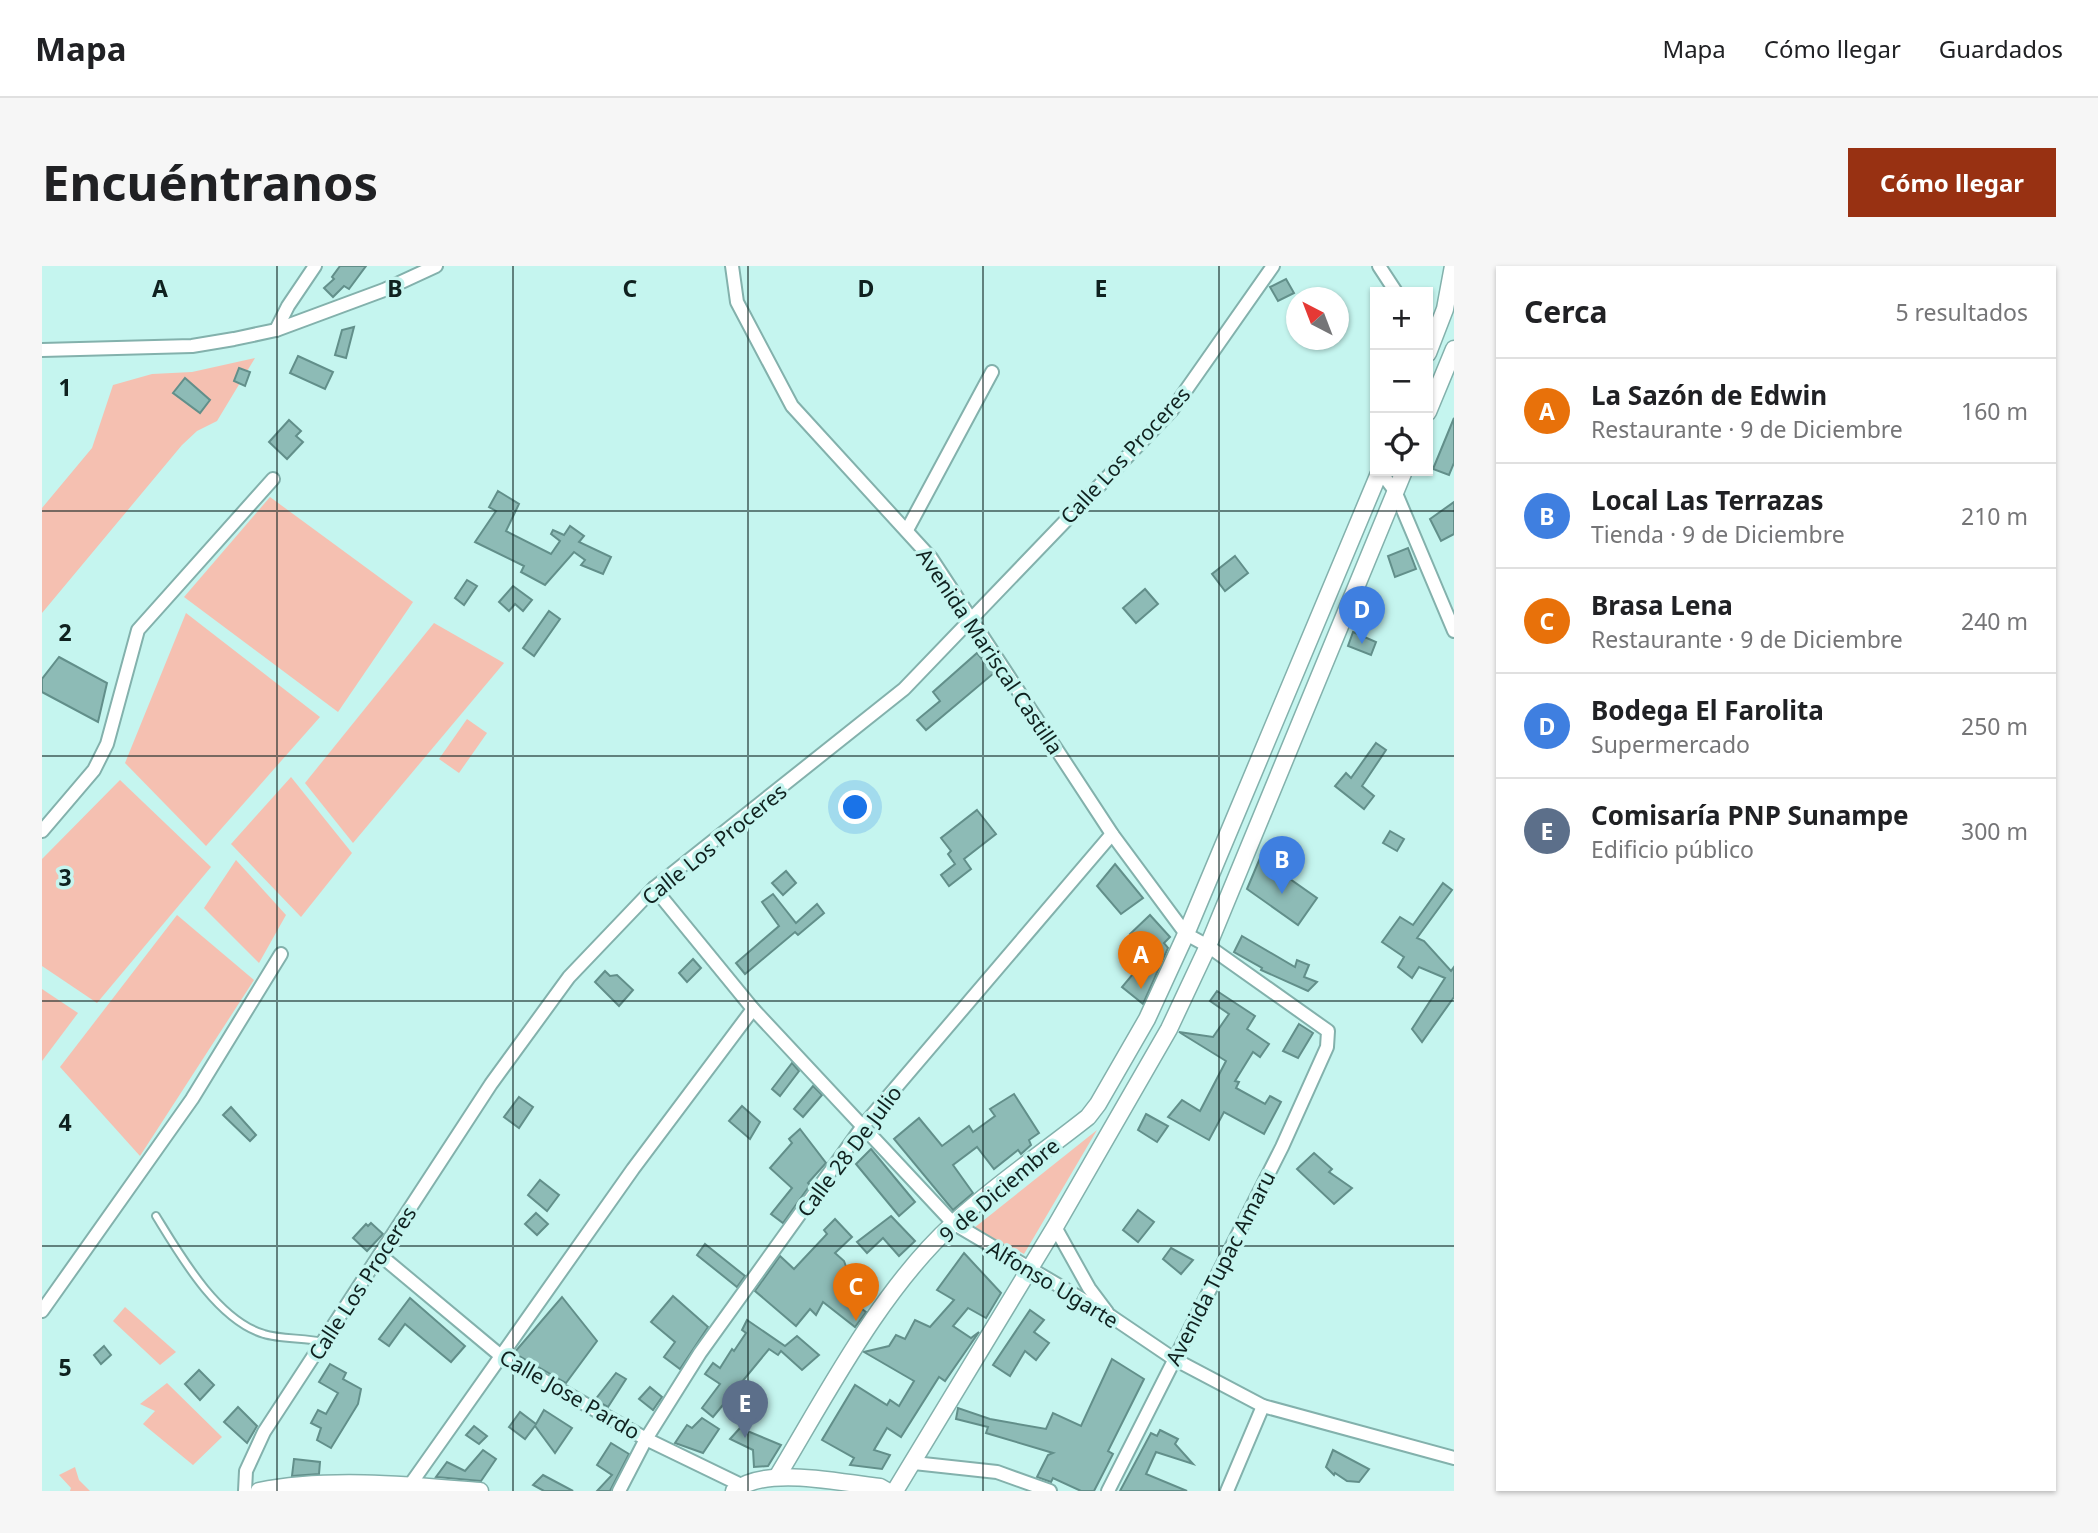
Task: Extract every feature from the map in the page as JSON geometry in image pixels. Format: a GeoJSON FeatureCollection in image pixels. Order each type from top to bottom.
{"type":"FeatureCollection","features":[{"type":"Feature","properties":{"kind":"main road"},"geometry":{"type":"LineString","coordinates":[[1433,338],[1445,309],[1453,266]]}},
{"type":"Feature","properties":{"kind":"main road"},"geometry":{"type":"LineString","coordinates":[[1433,400],[1454,349]]}},
{"type":"Feature","properties":{"kind":"main road","name":"9 de Diciembre"},"geometry":{"type":"LineString","coordinates":[[777,1477],[853,1350],[909,1272],[953,1223],[1088,1117],[1147,1018],[1186,934],[1378,476]]}},
{"type":"Feature","properties":{"kind":"main road"},"geometry":{"type":"LineString","coordinates":[[895,1491],[1055,1227],[1169,1029],[1208,947],[1402,476]]}},
{"type":"Feature","properties":{"kind":"main road"},"geometry":{"type":"LineString","coordinates":[[738,1488],[758,1478],[777,1477],[880,1487],[887,1491]]}},
{"type":"Feature","properties":{"kind":"main road"},"geometry":{"type":"LineString","coordinates":[[258,1491],[288,1485],[359,1488],[410,1485],[480,1491]]}},
{"type":"Feature","properties":{"kind":"street"},"geometry":{"type":"LineString","coordinates":[[276,330],[288,306],[315,266]]}},
{"type":"Feature","properties":{"kind":"street"},"geometry":{"type":"LineString","coordinates":[[42,350],[192,346],[276,330],[384,290],[436,266]]}},
{"type":"Feature","properties":{"kind":"street","name":"Calle Los Proceres"},"geometry":{"type":"LineString","coordinates":[[246,1491],[246,1471],[264,1432],[491,1084],[569,977],[654,888],[904,689],[1172,410],[1273,266]]}},
{"type":"Feature","properties":{"kind":"street"},"geometry":{"type":"LineString","coordinates":[[1379,266],[1393,287]]}},
{"type":"Feature","properties":{"kind":"street","name":"Avenida Mariscal Castilla"},"geometry":{"type":"LineString","coordinates":[[729,267],[737,302],[749,329],[792,406],[931,558],[1112,834],[1186,934]]}},
{"type":"Feature","properties":{"kind":"street"},"geometry":{"type":"LineString","coordinates":[[907,530],[992,372]]}},
{"type":"Feature","properties":{"kind":"street"},"geometry":{"type":"LineString","coordinates":[[1384,476],[1395,491],[1454,631]]}},
{"type":"Feature","properties":{"kind":"street"},"geometry":{"type":"LineString","coordinates":[[42,831],[94,770],[107,744],[138,630],[273,479]]}},
{"type":"Feature","properties":{"kind":"street","name":"Calle 28 De Julio"},"geometry":{"type":"LineString","coordinates":[[619,1491],[646,1439],[701,1353],[863,1126],[1112,834]]}},
{"type":"Feature","properties":{"kind":"street","name":"Alfonso Ugarte"},"geometry":{"type":"LineString","coordinates":[[654,888],[753,1009],[953,1223],[1112,1317],[1174,1359],[1263,1406],[1454,1458]]}},
{"type":"Feature","properties":{"kind":"street"},"geometry":{"type":"LineString","coordinates":[[1186,934],[1208,947]]}},
{"type":"Feature","properties":{"kind":"street","name":"Avenida Tupac Amaru"},"geometry":{"type":"LineString","coordinates":[[1108,1491],[1282,1147],[1329,1042],[1325,1027],[1208,947]]}},
{"type":"Feature","properties":{"kind":"street"},"geometry":{"type":"LineString","coordinates":[[42,1311],[192,1099],[281,954]]}},
{"type":"Feature","properties":{"kind":"street"},"geometry":{"type":"LineString","coordinates":[[410,1485],[633,1169],[753,1009]]}},
{"type":"Feature","properties":{"kind":"street"},"geometry":{"type":"LineString","coordinates":[[1055,1227],[1089,1288],[1112,1317]]}},
{"type":"Feature","properties":{"kind":"street","name":"Calle Jose Pardo"},"geometry":{"type":"LineString","coordinates":[[380,1255],[500,1356],[738,1488]]}},
{"type":"Feature","properties":{"kind":"street"},"geometry":{"type":"LineString","coordinates":[[1227,1491],[1263,1406]]}},
{"type":"Feature","properties":{"kind":"street"},"geometry":{"type":"LineString","coordinates":[[914,1463],[997,1472],[1049,1491]]}},
{"type":"Feature","properties":{"kind":"lane"},"geometry":{"type":"LineString","coordinates":[[156,1216],[185,1266],[251,1329],[266,1335],[323,1342]]}},
{"type":"Feature","properties":{"kind":"shaded area"},"geometry":{"type":"Polygon","coordinates":[[[255,358],[217,421],[197,431],[182,445],[42,613],[42,508],[92,448],[113,385],[152,374],[192,372],[255,358]]]}},
{"type":"Feature","properties":{"kind":"shaded area"},"geometry":{"type":"Polygon","coordinates":[[[270,497],[413,602],[338,712],[184,597],[270,497]]]}},
{"type":"Feature","properties":{"kind":"shaded area"},"geometry":{"type":"Polygon","coordinates":[[[186,613],[320,717],[206,846],[125,763],[186,613]]]}},
{"type":"Feature","properties":{"kind":"shaded area"},"geometry":{"type":"Polygon","coordinates":[[[434,623],[504,663],[353,843],[305,783],[434,623]]]}},
{"type":"Feature","properties":{"kind":"shaded area"},"geometry":{"type":"Polygon","coordinates":[[[467,719],[487,733],[459,773],[439,759],[467,719]]]}},
{"type":"Feature","properties":{"kind":"shaded area"},"geometry":{"type":"Polygon","coordinates":[[[291,777],[352,853],[301,917],[231,844],[291,777]]]}},
{"type":"Feature","properties":{"kind":"shaded area"},"geometry":{"type":"Polygon","coordinates":[[[120,780],[211,867],[97,1003],[42,966],[42,859],[120,780]]]}},
{"type":"Feature","properties":{"kind":"shaded area"},"geometry":{"type":"Polygon","coordinates":[[[236,860],[286,915],[259,963],[204,908],[236,860]]]}},
{"type":"Feature","properties":{"kind":"shaded area"},"geometry":{"type":"Polygon","coordinates":[[[177,915],[254,980],[140,1156],[60,1067],[177,915]]]}},
{"type":"Feature","properties":{"kind":"shaded area"},"geometry":{"type":"Polygon","coordinates":[[[42,989],[78,1013],[42,1061],[42,989]]]}},
{"type":"Feature","properties":{"kind":"shaded area"},"geometry":{"type":"Polygon","coordinates":[[[1097,1130],[1024,1254],[974,1228],[1097,1130]]]}},
{"type":"Feature","properties":{"kind":"shaded area"},"geometry":{"type":"Polygon","coordinates":[[[125,1307],[176,1352],[160,1365],[113,1321],[125,1307]]]}},
{"type":"Feature","properties":{"kind":"shaded area"},"geometry":{"type":"Polygon","coordinates":[[[167,1383],[222,1437],[193,1465],[143,1424],[155,1411],[140,1404],[167,1383]]]}},
{"type":"Feature","properties":{"kind":"shaded area"},"geometry":{"type":"Polygon","coordinates":[[[75,1467],[79,1480],[90,1491],[70,1491],[71,1488],[59,1475],[75,1467]]]}},
{"type":"Feature","properties":{"kind":"building"},"geometry":{"type":"Polygon","coordinates":[[[340,266],[366,266],[349,289],[344,286],[333,297],[324,288],[334,279],[332,277],[340,266]]]}},
{"type":"Feature","properties":{"kind":"building"},"geometry":{"type":"Polygon","coordinates":[[[1286,279],[1291,287],[1286,287],[1286,297],[1278,301],[1270,287],[1286,279]]]}},
{"type":"Feature","properties":{"kind":"building"},"geometry":{"type":"Polygon","coordinates":[[[354,327],[346,358],[335,355],[342,330],[354,327]]]}},
{"type":"Feature","properties":{"kind":"building"},"geometry":{"type":"Polygon","coordinates":[[[298,356],[333,372],[325,389],[290,373],[298,356]]]}},
{"type":"Feature","properties":{"kind":"building"},"geometry":{"type":"Polygon","coordinates":[[[239,368],[250,372],[245,386],[234,381],[239,368]]]}},
{"type":"Feature","properties":{"kind":"building"},"geometry":{"type":"Polygon","coordinates":[[[185,378],[210,400],[200,413],[173,393],[185,378]]]}},
{"type":"Feature","properties":{"kind":"building"},"geometry":{"type":"Polygon","coordinates":[[[1454,418],[1454,463],[1449,475],[1433,469],[1454,418]]]}},
{"type":"Feature","properties":{"kind":"building"},"geometry":{"type":"Polygon","coordinates":[[[289,420],[301,431],[296,436],[303,442],[287,459],[269,442],[289,420]]]}},
{"type":"Feature","properties":{"kind":"building"},"geometry":{"type":"Polygon","coordinates":[[[498,491],[519,504],[506,531],[551,554],[560,541],[551,534],[553,530],[564,535],[570,526],[584,536],[579,542],[611,557],[603,574],[581,565],[585,560],[574,552],[545,585],[521,572],[524,566],[475,542],[496,511],[489,507],[498,491]]]}},
{"type":"Feature","properties":{"kind":"building"},"geometry":{"type":"Polygon","coordinates":[[[1454,502],[1454,534],[1441,541],[1430,519],[1454,502]]]}},
{"type":"Feature","properties":{"kind":"building"},"geometry":{"type":"Polygon","coordinates":[[[1408,548],[1416,569],[1395,577],[1388,556],[1408,548]]]}},
{"type":"Feature","properties":{"kind":"building"},"geometry":{"type":"Polygon","coordinates":[[[1235,556],[1248,573],[1225,591],[1212,574],[1235,556]]]}},
{"type":"Feature","properties":{"kind":"building"},"geometry":{"type":"Polygon","coordinates":[[[467,580],[477,586],[464,605],[455,598],[467,580]]]}},
{"type":"Feature","properties":{"kind":"building"},"geometry":{"type":"Polygon","coordinates":[[[513,586],[532,600],[523,611],[515,604],[509,611],[499,602],[513,586]]]}},
{"type":"Feature","properties":{"kind":"building"},"geometry":{"type":"Polygon","coordinates":[[[1145,589],[1158,604],[1136,623],[1123,608],[1145,589]]]}},
{"type":"Feature","properties":{"kind":"building"},"geometry":{"type":"Polygon","coordinates":[[[549,611],[560,619],[534,656],[523,648],[549,611]]]}},
{"type":"Feature","properties":{"kind":"building"},"geometry":{"type":"Polygon","coordinates":[[[1353,632],[1376,642],[1371,655],[1348,646],[1353,632]]]}},
{"type":"Feature","properties":{"kind":"building"},"geometry":{"type":"Polygon","coordinates":[[[977,653],[994,673],[926,730],[917,720],[940,701],[933,692],[977,653]]]}},
{"type":"Feature","properties":{"kind":"building"},"geometry":{"type":"Polygon","coordinates":[[[59,657],[107,683],[98,722],[42,692],[42,679],[59,657]]]}},
{"type":"Feature","properties":{"kind":"building"},"geometry":{"type":"Polygon","coordinates":[[[1376,743],[1386,750],[1362,786],[1374,796],[1364,809],[1335,786],[1346,773],[1351,778],[1376,743]]]}},
{"type":"Feature","properties":{"kind":"building"},"geometry":{"type":"Polygon","coordinates":[[[977,810],[996,834],[964,859],[971,869],[949,886],[941,875],[955,864],[948,854],[951,851],[941,838],[977,810]]]}},
{"type":"Feature","properties":{"kind":"building"},"geometry":{"type":"Polygon","coordinates":[[[1390,831],[1404,839],[1397,851],[1383,843],[1390,831]]]}},
{"type":"Feature","properties":{"kind":"building"},"geometry":{"type":"Polygon","coordinates":[[[1260,858],[1317,898],[1298,925],[1247,889],[1260,858]]]}},
{"type":"Feature","properties":{"kind":"building"},"geometry":{"type":"Polygon","coordinates":[[[1115,864],[1143,898],[1121,914],[1097,886],[1115,864]]]}},
{"type":"Feature","properties":{"kind":"building"},"geometry":{"type":"Polygon","coordinates":[[[786,871],[796,883],[783,895],[772,883],[786,871]]]}},
{"type":"Feature","properties":{"kind":"building"},"geometry":{"type":"Polygon","coordinates":[[[1443,883],[1452,890],[1417,938],[1424,941],[1451,971],[1454,967],[1454,997],[1422,1042],[1412,1029],[1445,978],[1419,967],[1412,978],[1398,967],[1404,957],[1382,942],[1400,917],[1413,925],[1443,883]]]}},
{"type":"Feature","properties":{"kind":"building"},"geometry":{"type":"Polygon","coordinates":[[[773,894],[796,923],[817,904],[824,913],[798,935],[795,932],[745,974],[736,963],[779,926],[762,902],[773,894]]]}},
{"type":"Feature","properties":{"kind":"building"},"geometry":{"type":"Polygon","coordinates":[[[1150,915],[1170,937],[1164,943],[1168,948],[1143,1004],[1122,987],[1149,955],[1130,934],[1150,915]]]}},
{"type":"Feature","properties":{"kind":"building"},"geometry":{"type":"Polygon","coordinates":[[[1242,936],[1295,967],[1297,960],[1309,965],[1304,977],[1317,982],[1308,991],[1261,970],[1262,968],[1234,952],[1242,936]]]}},
{"type":"Feature","properties":{"kind":"building"},"geometry":{"type":"Polygon","coordinates":[[[693,959],[701,968],[687,982],[679,973],[693,959]]]}},
{"type":"Feature","properties":{"kind":"building"},"geometry":{"type":"Polygon","coordinates":[[[605,971],[610,976],[617,975],[633,990],[619,1006],[595,982],[605,971]]]}},
{"type":"Feature","properties":{"kind":"building"},"geometry":{"type":"Polygon","coordinates":[[[1217,991],[1255,1016],[1247,1029],[1269,1044],[1260,1057],[1253,1052],[1235,1081],[1239,1082],[1236,1088],[1265,1104],[1270,1096],[1281,1102],[1264,1134],[1224,1112],[1209,1140],[1168,1117],[1182,1100],[1200,1111],[1226,1061],[1179,1032],[1213,1037],[1229,1014],[1210,1001],[1217,991]]]}},
{"type":"Feature","properties":{"kind":"building"},"geometry":{"type":"Polygon","coordinates":[[[1299,1024],[1313,1033],[1298,1058],[1283,1051],[1299,1024]]]}},
{"type":"Feature","properties":{"kind":"building"},"geometry":{"type":"Polygon","coordinates":[[[792,1063],[799,1071],[780,1096],[772,1089],[792,1063]]]}},
{"type":"Feature","properties":{"kind":"building"},"geometry":{"type":"Polygon","coordinates":[[[813,1086],[822,1095],[803,1117],[794,1109],[813,1086]]]}},
{"type":"Feature","properties":{"kind":"building"},"geometry":{"type":"Polygon","coordinates":[[[1014,1094],[1039,1133],[1029,1140],[1031,1145],[1021,1154],[1018,1150],[994,1169],[977,1147],[953,1165],[973,1193],[953,1210],[894,1139],[919,1118],[942,1146],[969,1126],[973,1132],[995,1116],[990,1109],[1014,1094]]]}},
{"type":"Feature","properties":{"kind":"building"},"geometry":{"type":"Polygon","coordinates":[[[519,1097],[533,1107],[519,1128],[504,1117],[519,1097]]]}},
{"type":"Feature","properties":{"kind":"building"},"geometry":{"type":"Polygon","coordinates":[[[742,1106],[760,1122],[750,1139],[729,1121],[742,1106]]]}},
{"type":"Feature","properties":{"kind":"building"},"geometry":{"type":"Polygon","coordinates":[[[231,1107],[256,1135],[250,1141],[223,1115],[231,1107]]]}},
{"type":"Feature","properties":{"kind":"building"},"geometry":{"type":"Polygon","coordinates":[[[1146,1114],[1168,1126],[1157,1142],[1138,1130],[1146,1114]]]}},
{"type":"Feature","properties":{"kind":"building"},"geometry":{"type":"Polygon","coordinates":[[[800,1129],[826,1163],[808,1183],[810,1185],[783,1223],[771,1214],[792,1188],[770,1168],[792,1143],[789,1139],[800,1129]]]}},
{"type":"Feature","properties":{"kind":"building"},"geometry":{"type":"Polygon","coordinates":[[[871,1149],[915,1202],[899,1216],[856,1164],[871,1149]]]}},
{"type":"Feature","properties":{"kind":"building"},"geometry":{"type":"Polygon","coordinates":[[[1314,1153],[1332,1169],[1329,1172],[1352,1188],[1334,1204],[1297,1169],[1314,1153]]]}},
{"type":"Feature","properties":{"kind":"building"},"geometry":{"type":"Polygon","coordinates":[[[540,1180],[559,1195],[547,1211],[528,1195],[540,1180]]]}},
{"type":"Feature","properties":{"kind":"building"},"geometry":{"type":"Polygon","coordinates":[[[1138,1210],[1154,1222],[1138,1242],[1123,1230],[1138,1210]]]}},
{"type":"Feature","properties":{"kind":"building"},"geometry":{"type":"Polygon","coordinates":[[[536,1213],[548,1224],[537,1235],[525,1224],[536,1213]]]}},
{"type":"Feature","properties":{"kind":"building"},"geometry":{"type":"Polygon","coordinates":[[[891,1216],[915,1241],[899,1256],[883,1238],[867,1253],[857,1242],[891,1216]]]}},
{"type":"Feature","properties":{"kind":"building"},"geometry":{"type":"Polygon","coordinates":[[[835,1219],[852,1237],[835,1253],[844,1261],[855,1291],[848,1299],[866,1312],[855,1327],[823,1302],[816,1315],[810,1309],[796,1326],[755,1291],[780,1256],[794,1269],[827,1234],[824,1230],[835,1219]]]}},
{"type":"Feature","properties":{"kind":"building"},"geometry":{"type":"Polygon","coordinates":[[[371,1223],[383,1234],[367,1251],[353,1238],[366,1224],[368,1226],[371,1223]]]}},
{"type":"Feature","properties":{"kind":"building"},"geometry":{"type":"Polygon","coordinates":[[[705,1244],[745,1276],[737,1287],[697,1255],[705,1244]]]}},
{"type":"Feature","properties":{"kind":"building"},"geometry":{"type":"Polygon","coordinates":[[[1171,1248],[1193,1260],[1181,1274],[1163,1259],[1171,1248]]]}},
{"type":"Feature","properties":{"kind":"building"},"geometry":{"type":"Polygon","coordinates":[[[964,1253],[1001,1293],[986,1318],[968,1308],[953,1326],[971,1338],[979,1332],[945,1381],[939,1377],[901,1437],[887,1428],[874,1450],[890,1455],[882,1469],[850,1465],[854,1458],[822,1440],[855,1385],[887,1405],[890,1400],[899,1406],[914,1381],[864,1352],[889,1346],[896,1335],[905,1339],[915,1320],[930,1327],[954,1300],[937,1290],[964,1253]]]}},
{"type":"Feature","properties":{"kind":"building"},"geometry":{"type":"Polygon","coordinates":[[[673,1296],[708,1327],[680,1369],[664,1357],[675,1342],[651,1322],[673,1296]]]}},
{"type":"Feature","properties":{"kind":"building"},"geometry":{"type":"Polygon","coordinates":[[[562,1297],[597,1341],[566,1383],[514,1353],[562,1297]]]}},
{"type":"Feature","properties":{"kind":"building"},"geometry":{"type":"Polygon","coordinates":[[[410,1298],[465,1346],[451,1362],[405,1324],[389,1346],[379,1339],[410,1298]]]}},
{"type":"Feature","properties":{"kind":"building"},"geometry":{"type":"Polygon","coordinates":[[[1030,1310],[1044,1320],[1034,1332],[1049,1343],[1036,1360],[1025,1351],[1010,1376],[993,1365],[1030,1310]]]}},
{"type":"Feature","properties":{"kind":"building"},"geometry":{"type":"Polygon","coordinates":[[[747,1320],[785,1346],[797,1336],[819,1355],[802,1370],[781,1351],[778,1355],[769,1349],[713,1417],[702,1408],[720,1384],[705,1374],[713,1363],[720,1368],[732,1349],[734,1351],[746,1333],[742,1330],[747,1320]]]}},
{"type":"Feature","properties":{"kind":"building"},"geometry":{"type":"Polygon","coordinates":[[[104,1346],[111,1355],[101,1364],[94,1355],[104,1346]]]}},
{"type":"Feature","properties":{"kind":"building"},"geometry":{"type":"Polygon","coordinates":[[[1112,1359],[1144,1379],[1108,1451],[1113,1454],[1094,1491],[1081,1491],[1053,1478],[1051,1482],[1037,1477],[1048,1455],[1053,1453],[986,1433],[988,1427],[956,1419],[958,1408],[990,1419],[1046,1429],[1053,1413],[1081,1426],[1112,1359]]]}},
{"type":"Feature","properties":{"kind":"building"},"geometry":{"type":"Polygon","coordinates":[[[330,1364],[346,1373],[343,1379],[361,1389],[358,1404],[331,1448],[317,1440],[321,1428],[311,1423],[318,1410],[326,1414],[338,1393],[319,1382],[330,1364]]]}},
{"type":"Feature","properties":{"kind":"building"},"geometry":{"type":"Polygon","coordinates":[[[199,1370],[214,1385],[200,1400],[185,1384],[199,1370]]]}},
{"type":"Feature","properties":{"kind":"building"},"geometry":{"type":"Polygon","coordinates":[[[616,1373],[626,1379],[608,1407],[595,1400],[616,1373]]]}},
{"type":"Feature","properties":{"kind":"building"},"geometry":{"type":"Polygon","coordinates":[[[650,1387],[662,1397],[653,1410],[639,1399],[650,1387]]]}},
{"type":"Feature","properties":{"kind":"building"},"geometry":{"type":"Polygon","coordinates":[[[238,1407],[257,1426],[247,1443],[224,1422],[238,1407]]]}},
{"type":"Feature","properties":{"kind":"building"},"geometry":{"type":"Polygon","coordinates":[[[544,1410],[572,1428],[555,1453],[535,1426],[525,1439],[509,1427],[520,1412],[536,1424],[544,1410]]]}},
{"type":"Feature","properties":{"kind":"building"},"geometry":{"type":"Polygon","coordinates":[[[702,1418],[719,1429],[703,1453],[675,1443],[687,1425],[692,1428],[702,1418]]]}},
{"type":"Feature","properties":{"kind":"building"},"geometry":{"type":"Polygon","coordinates":[[[474,1426],[487,1436],[479,1444],[466,1435],[474,1426]]]}},
{"type":"Feature","properties":{"kind":"building"},"geometry":{"type":"Polygon","coordinates":[[[740,1428],[781,1445],[768,1466],[754,1467],[753,1450],[730,1439],[740,1428]]]}},
{"type":"Feature","properties":{"kind":"building"},"geometry":{"type":"Polygon","coordinates":[[[1160,1430],[1178,1439],[1175,1444],[1193,1464],[1156,1452],[1146,1474],[1187,1491],[1120,1491],[1151,1433],[1157,1436],[1160,1430]]]}},
{"type":"Feature","properties":{"kind":"building"},"geometry":{"type":"Polygon","coordinates":[[[611,1443],[629,1454],[610,1491],[597,1491],[612,1475],[597,1465],[611,1443]]]}},
{"type":"Feature","properties":{"kind":"building"},"geometry":{"type":"Polygon","coordinates":[[[483,1450],[496,1459],[481,1481],[436,1477],[447,1462],[465,1471],[483,1450]]]}},
{"type":"Feature","properties":{"kind":"building"},"geometry":{"type":"Polygon","coordinates":[[[1333,1450],[1369,1469],[1359,1482],[1347,1481],[1335,1473],[1334,1475],[1326,1467],[1333,1450]]]}},
{"type":"Feature","properties":{"kind":"building"},"geometry":{"type":"Polygon","coordinates":[[[294,1459],[320,1462],[319,1474],[292,1476],[294,1459]]]}},
{"type":"Feature","properties":{"kind":"building"},"geometry":{"type":"Polygon","coordinates":[[[543,1475],[573,1491],[544,1491],[533,1485],[543,1475]]]}},
{"type":"Feature","properties":{"kind":"place","name":"Bodega El Farolita"},"geometry":{"type":"Point","coordinates":[1362,644]}},
{"type":"Feature","properties":{"kind":"place","name":"Local Las Terrazas"},"geometry":{"type":"Point","coordinates":[1282,894]}},
{"type":"Feature","properties":{"kind":"place","name":"La Sazón de Edwin"},"geometry":{"type":"Point","coordinates":[1141,989]}},
{"type":"Feature","properties":{"kind":"place","name":"Brasa Lena"},"geometry":{"type":"Point","coordinates":[856,1321]}},
{"type":"Feature","properties":{"kind":"place","name":"Comisaría PNP Sunampe"},"geometry":{"type":"Point","coordinates":[745,1438]}}]}
